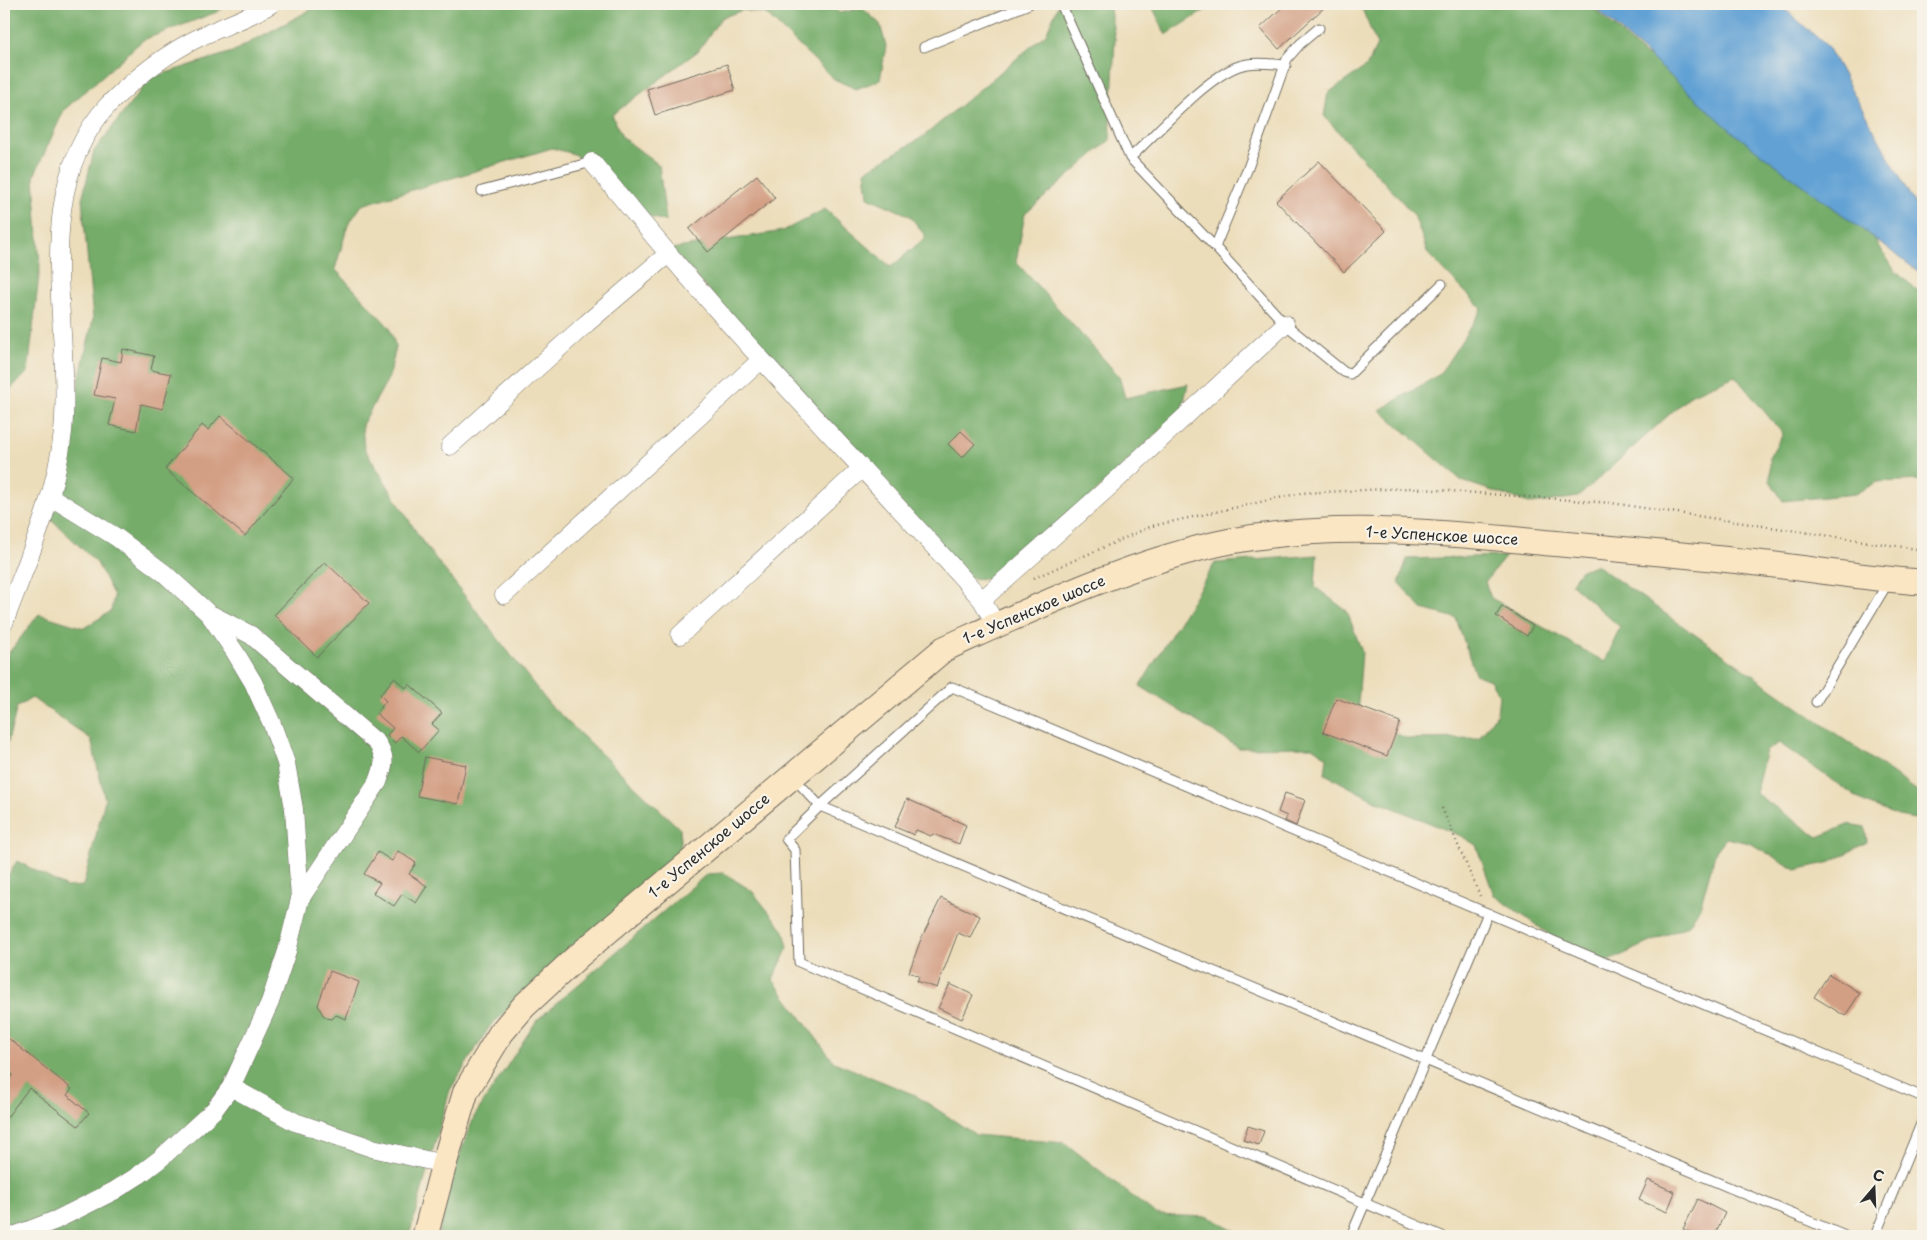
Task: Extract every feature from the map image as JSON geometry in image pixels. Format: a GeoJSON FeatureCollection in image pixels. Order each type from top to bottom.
{"type":"FeatureCollection","features":[{"type":"Feature","properties":{"kind":"main road","name":"1-е Успенское шоссе"},"geometry":{"type":"LineString","coordinates":[[425,1236],[466,1092],[501,1033],[524,1006],[577,957],[944,649],[996,625],[1129,569],[1231,541],[1292,533],[1392,531],[1468,535],[1759,563],[1923,582]]}},
{"type":"Feature","properties":{"kind":"street"},"geometry":{"type":"LineString","coordinates":[[4,623],[51,497],[63,432],[64,379],[58,254],[62,202],[72,166],[86,136],[107,106],[133,81],[162,58],[271,4]]}},
{"type":"Feature","properties":{"kind":"street"},"geometry":{"type":"LineString","coordinates":[[592,162],[668,254],[761,360],[938,550],[982,600],[996,625]]}},
{"type":"Feature","properties":{"kind":"street"},"geometry":{"type":"LineString","coordinates":[[450,446],[587,323],[668,254]]}},
{"type":"Feature","properties":{"kind":"street"},"geometry":{"type":"LineString","coordinates":[[982,600],[1109,487],[1285,324]]}},
{"type":"Feature","properties":{"kind":"street"},"geometry":{"type":"LineString","coordinates":[[504,595],[761,360]]}},
{"type":"Feature","properties":{"kind":"street"},"geometry":{"type":"LineString","coordinates":[[680,635],[861,469]]}},
{"type":"Feature","properties":{"kind":"street"},"geometry":{"type":"LineString","coordinates":[[14,1236],[56,1220],[114,1191],[160,1159],[214,1110],[232,1087],[270,1002],[287,951],[300,899],[294,808],[286,763],[272,724],[253,682],[209,614],[164,573],[116,537],[51,497]]}},
{"type":"Feature","properties":{"kind":"street"},"geometry":{"type":"LineString","coordinates":[[209,614],[250,635],[377,743],[383,753],[383,769],[378,782],[300,899]]}},
{"type":"Feature","properties":{"kind":"street"},"geometry":{"type":"LineString","coordinates":[[232,1087],[294,1122],[372,1148],[444,1164]]}},
{"type":"Feature","properties":{"kind":"lane"},"geometry":{"type":"LineString","coordinates":[[924,47],[1029,4]]}},
{"type":"Feature","properties":{"kind":"lane"},"geometry":{"type":"LineString","coordinates":[[1061,4],[1130,158],[1285,324],[1344,372],[1350,374],[1442,284]]}},
{"type":"Feature","properties":{"kind":"lane"},"geometry":{"type":"LineString","coordinates":[[1215,248],[1248,168],[1287,59],[1300,44],[1319,28]]}},
{"type":"Feature","properties":{"kind":"lane"},"geometry":{"type":"LineString","coordinates":[[1130,158],[1218,77],[1240,66],[1262,63],[1286,65]]}},
{"type":"Feature","properties":{"kind":"lane"},"geometry":{"type":"LineString","coordinates":[[482,192],[592,162]]}},
{"type":"Feature","properties":{"kind":"lane"},"geometry":{"type":"LineString","coordinates":[[1816,702],[1890,579]]}},
{"type":"Feature","properties":{"kind":"lane"},"geometry":{"type":"LineString","coordinates":[[1442,1236],[799,962],[795,850],[786,839],[952,687],[1923,1097]]}},
{"type":"Feature","properties":{"kind":"lane"},"geometry":{"type":"LineString","coordinates":[[792,776],[820,806],[1845,1236]]}},
{"type":"Feature","properties":{"kind":"lane"},"geometry":{"type":"LineString","coordinates":[[1351,1236],[1488,914]]}},
{"type":"Feature","properties":{"kind":"lane"},"geometry":{"type":"LineString","coordinates":[[1875,1236],[1923,1119]]}},
{"type":"Feature","properties":{"kind":"path"},"geometry":{"type":"LineString","coordinates":[[1442,808],[1488,914]]}},
{"type":"Feature","properties":{"kind":"green space"},"geometry":{"type":"Polygon","coordinates":[[[4,4],[230,4],[217,12],[143,40],[64,110],[34,176],[40,267],[28,372],[4,395],[4,4]]]}},
{"type":"Feature","properties":{"kind":"green space"},"geometry":{"type":"Polygon","coordinates":[[[321,4],[831,4],[839,13],[862,8],[880,24],[886,46],[880,80],[856,89],[834,79],[766,14],[743,10],[721,18],[698,51],[612,115],[622,137],[659,165],[666,221],[641,215],[574,154],[552,148],[362,205],[348,225],[335,269],[389,327],[396,347],[389,377],[362,425],[364,448],[422,541],[549,704],[680,829],[681,852],[490,1026],[450,1090],[409,1236],[4,1236],[4,882],[17,861],[66,887],[83,886],[105,800],[91,739],[32,698],[17,707],[4,756],[4,659],[39,614],[84,628],[111,611],[114,596],[97,563],[48,516],[93,319],[82,199],[94,151],[150,78],[232,52],[321,4]]]}},
{"type":"Feature","properties":{"kind":"green space"},"geometry":{"type":"Polygon","coordinates":[[[1059,4],[1109,4],[1115,39],[1110,140],[1025,214],[1016,262],[1119,376],[1125,398],[1188,384],[1182,410],[1003,580],[969,578],[671,249],[783,231],[825,209],[891,267],[926,237],[910,216],[868,197],[865,171],[924,136],[1046,34],[1059,4]]]}},
{"type":"Feature","properties":{"kind":"green space"},"geometry":{"type":"Polygon","coordinates":[[[1151,4],[1215,4],[1166,35],[1151,4]]]}},
{"type":"Feature","properties":{"kind":"green space"},"geometry":{"type":"Polygon","coordinates":[[[1360,4],[1589,4],[1646,56],[1692,52],[1834,175],[1895,271],[1923,295],[1923,480],[1877,482],[1855,494],[1783,501],[1770,481],[1770,456],[1783,434],[1735,376],[1692,394],[1578,497],[1532,504],[1462,481],[1380,410],[1440,374],[1482,309],[1428,254],[1414,215],[1324,116],[1328,93],[1367,66],[1377,45],[1360,4]]]}},
{"type":"Feature","properties":{"kind":"green space"},"geometry":{"type":"Polygon","coordinates":[[[1317,555],[1315,587],[1347,611],[1362,652],[1358,704],[1364,719],[1408,739],[1479,738],[1497,713],[1499,695],[1490,680],[1475,674],[1456,618],[1422,609],[1399,583],[1407,559],[1506,556],[1485,582],[1491,598],[1605,662],[1620,627],[1571,584],[1581,570],[1596,565],[1923,795],[1915,819],[1898,816],[1865,803],[1779,743],[1766,751],[1755,793],[1818,837],[1850,824],[1865,827],[1867,842],[1831,862],[1796,870],[1750,843],[1726,838],[1716,851],[1700,907],[1689,925],[1595,967],[1494,895],[1476,845],[1461,836],[1372,799],[1325,774],[1327,757],[1312,747],[1239,748],[1140,686],[1215,563],[1317,555]]]}},
{"type":"Feature","properties":{"kind":"green space"},"geometry":{"type":"Polygon","coordinates":[[[724,873],[752,891],[784,931],[788,947],[773,980],[834,1062],[915,1095],[976,1135],[1065,1143],[1156,1215],[1209,1217],[1246,1236],[438,1236],[454,1169],[474,1117],[537,1020],[707,874],[724,873]]]}},
{"type":"Feature","properties":{"kind":"water"},"geometry":{"type":"Polygon","coordinates":[[[1591,4],[1779,4],[1828,47],[1923,219],[1923,275],[1735,134],[1591,4]]]}},
{"type":"Feature","properties":{"kind":"building"},"geometry":{"type":"Polygon","coordinates":[[[1286,4],[1328,4],[1279,49],[1260,28],[1286,4]]]}},
{"type":"Feature","properties":{"kind":"building"},"geometry":{"type":"Polygon","coordinates":[[[727,64],[735,90],[655,115],[647,89],[727,64]]]}},
{"type":"Feature","properties":{"kind":"building"},"geometry":{"type":"Polygon","coordinates":[[[1319,161],[1386,231],[1344,272],[1276,201],[1319,161]]]}},
{"type":"Feature","properties":{"kind":"building"},"geometry":{"type":"Polygon","coordinates":[[[757,175],[775,198],[708,252],[689,229],[757,175]]]}},
{"type":"Feature","properties":{"kind":"building"},"geometry":{"type":"Polygon","coordinates":[[[123,349],[154,356],[151,370],[171,374],[163,409],[141,404],[136,431],[109,425],[115,399],[94,395],[102,358],[121,362],[123,349]]]}},
{"type":"Feature","properties":{"kind":"building"},"geometry":{"type":"Polygon","coordinates":[[[220,416],[294,478],[245,536],[165,469],[202,425],[208,430],[220,416]]]}},
{"type":"Feature","properties":{"kind":"building"},"geometry":{"type":"Polygon","coordinates":[[[961,431],[975,444],[962,458],[948,444],[961,431]]]}},
{"type":"Feature","properties":{"kind":"building"},"geometry":{"type":"Polygon","coordinates":[[[325,562],[369,603],[317,657],[274,615],[325,562]]]}},
{"type":"Feature","properties":{"kind":"building"},"geometry":{"type":"Polygon","coordinates":[[[1502,606],[1533,626],[1527,636],[1496,616],[1502,606]]]}},
{"type":"Feature","properties":{"kind":"building"},"geometry":{"type":"Polygon","coordinates":[[[394,678],[406,688],[409,684],[442,713],[432,724],[439,730],[419,752],[401,736],[395,743],[387,735],[393,728],[376,713],[386,701],[380,695],[394,678]]]}},
{"type":"Feature","properties":{"kind":"building"},"geometry":{"type":"Polygon","coordinates":[[[1336,698],[1400,722],[1387,756],[1323,732],[1336,698]]]}},
{"type":"Feature","properties":{"kind":"building"},"geometry":{"type":"Polygon","coordinates":[[[425,757],[466,765],[458,804],[417,796],[425,757]]]}},
{"type":"Feature","properties":{"kind":"building"},"geometry":{"type":"Polygon","coordinates":[[[1285,793],[1305,800],[1296,826],[1285,821],[1287,816],[1278,812],[1285,793]]]}},
{"type":"Feature","properties":{"kind":"building"},"geometry":{"type":"Polygon","coordinates":[[[907,799],[966,825],[959,844],[933,834],[931,836],[916,830],[914,835],[895,827],[907,799]]]}},
{"type":"Feature","properties":{"kind":"building"},"geometry":{"type":"Polygon","coordinates":[[[398,851],[416,863],[409,874],[427,886],[416,903],[402,894],[394,906],[373,893],[380,883],[364,874],[378,852],[392,861],[398,851]]]}},
{"type":"Feature","properties":{"kind":"building"},"geometry":{"type":"Polygon","coordinates":[[[941,898],[980,916],[970,938],[958,933],[937,988],[917,981],[919,976],[909,972],[921,939],[941,898]]]}},
{"type":"Feature","properties":{"kind":"building"},"geometry":{"type":"Polygon","coordinates":[[[330,971],[359,982],[346,1019],[336,1015],[332,1019],[327,1018],[323,1015],[318,1005],[330,971]]]}},
{"type":"Feature","properties":{"kind":"building"},"geometry":{"type":"Polygon","coordinates":[[[1829,974],[1860,993],[1845,1016],[1814,997],[1829,974]]]}},
{"type":"Feature","properties":{"kind":"building"},"geometry":{"type":"Polygon","coordinates":[[[950,984],[973,995],[962,1019],[938,1008],[950,984]]]}},
{"type":"Feature","properties":{"kind":"building"},"geometry":{"type":"Polygon","coordinates":[[[4,1035],[72,1089],[67,1095],[89,1113],[78,1126],[29,1088],[4,1121],[4,1086],[13,1075],[4,1068],[4,1035]]]}},
{"type":"Feature","properties":{"kind":"building"},"geometry":{"type":"Polygon","coordinates":[[[1248,1126],[1264,1131],[1259,1145],[1243,1140],[1248,1126]]]}},
{"type":"Feature","properties":{"kind":"building"},"geometry":{"type":"Polygon","coordinates":[[[1648,1180],[1675,1192],[1667,1212],[1639,1200],[1648,1180]]]}},
{"type":"Feature","properties":{"kind":"building"},"geometry":{"type":"Polygon","coordinates":[[[1698,1199],[1725,1213],[1714,1236],[1699,1236],[1683,1229],[1698,1199]]]}}]}
